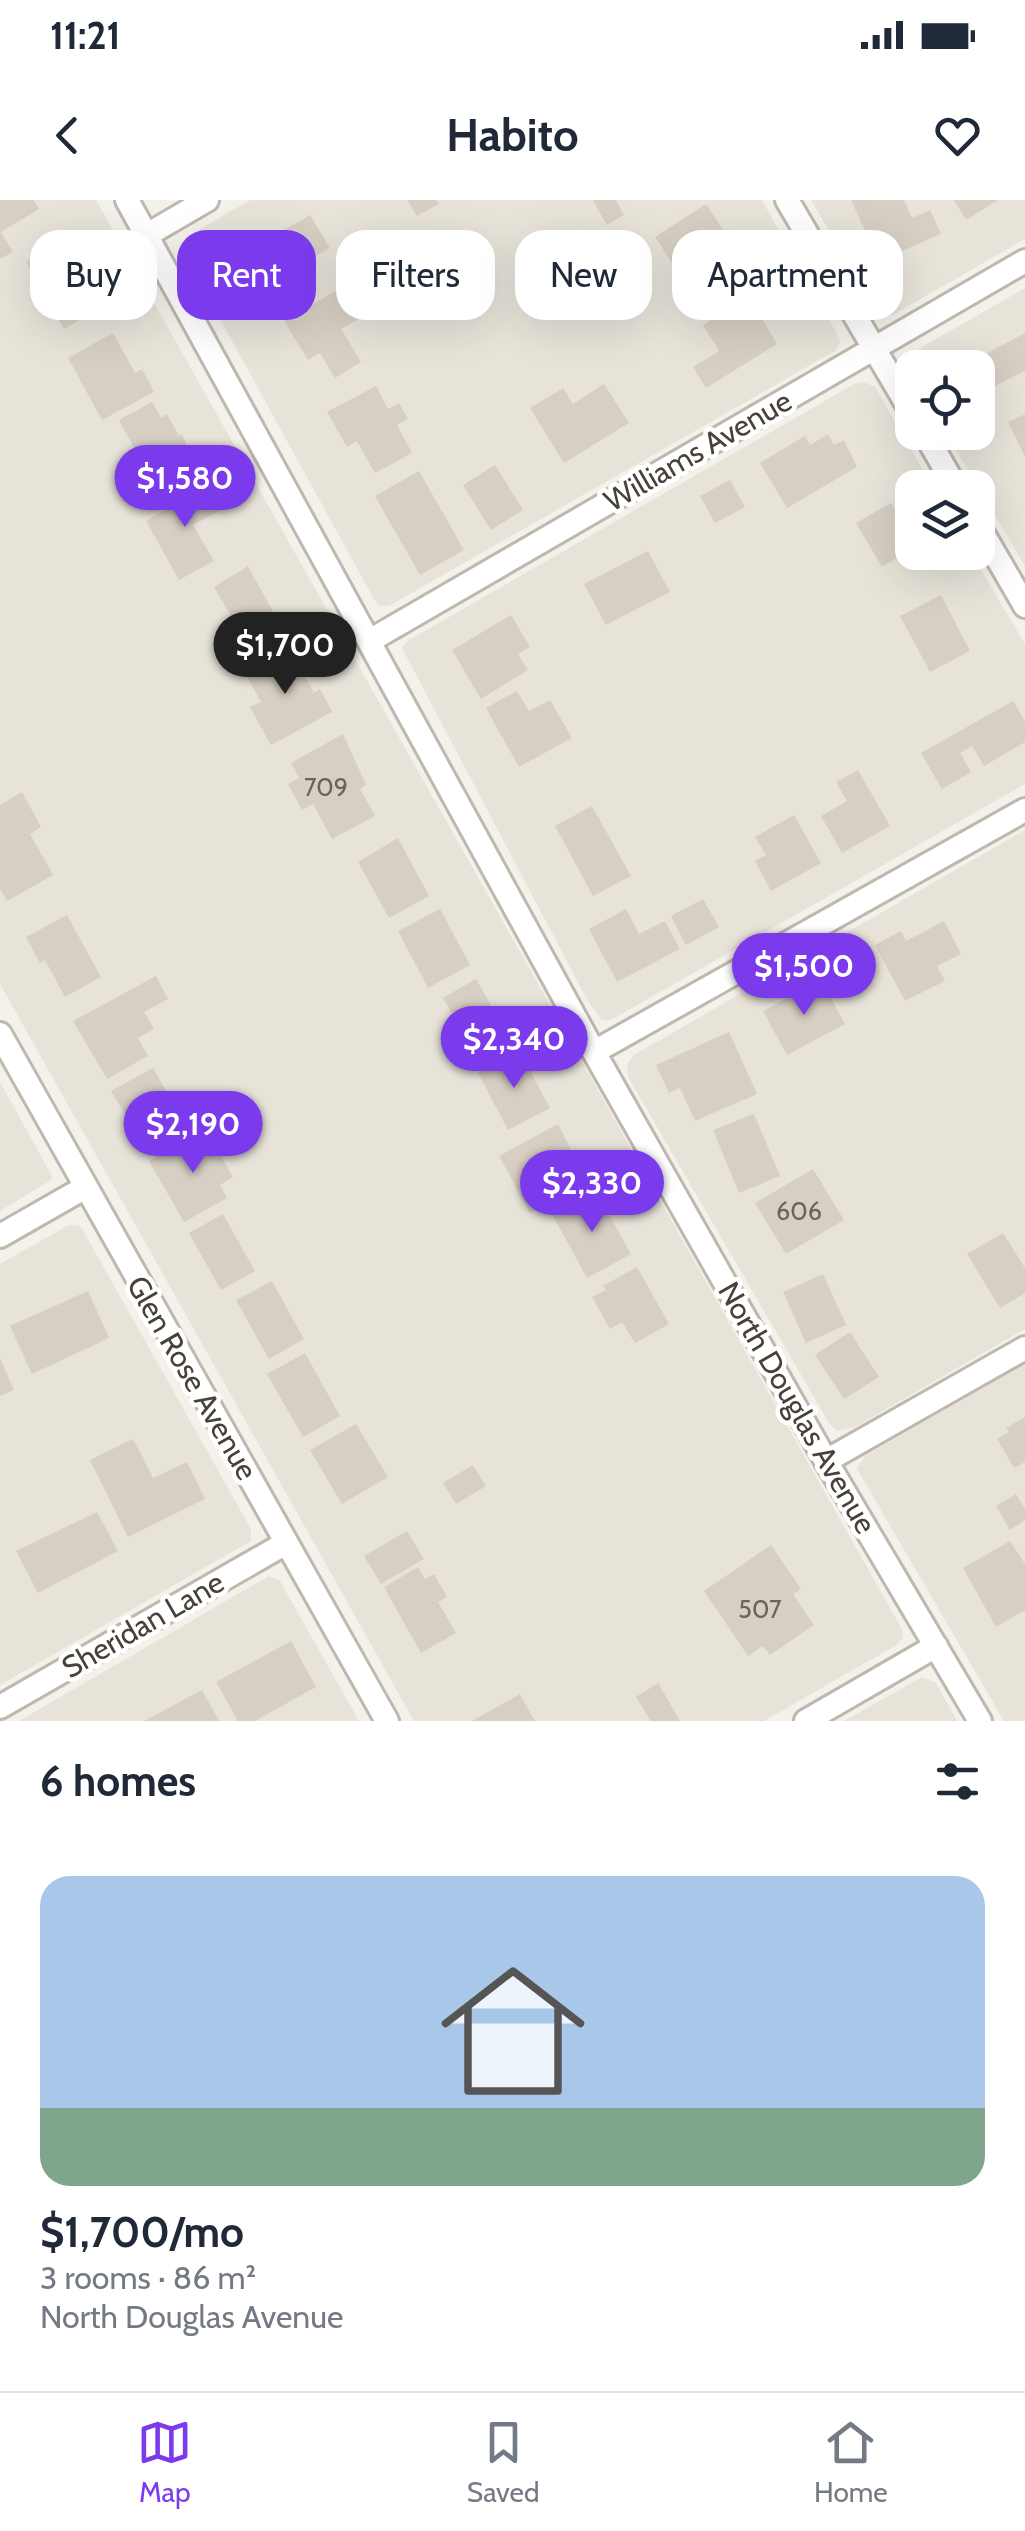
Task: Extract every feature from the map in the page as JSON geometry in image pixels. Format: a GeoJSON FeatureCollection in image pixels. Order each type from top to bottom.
{"type":"FeatureCollection","features":[{"type":"Feature","properties":{"kind":"street","name":"North Douglas Avenue"},"geometry":{"type":"LineString","coordinates":[[127,200],[144,230]]}},
{"type":"Feature","properties":{"kind":"street"},"geometry":{"type":"LineString","coordinates":[[157,230],[208,200]]}},
{"type":"Feature","properties":{"kind":"street"},"geometry":{"type":"LineString","coordinates":[[786,200],[895,384]]}},
{"type":"Feature","properties":{"kind":"street","name":"North Douglas Avenue"},"geometry":{"type":"LineString","coordinates":[[157,254],[594,1052],[826,1461],[980,1721]]}},
{"type":"Feature","properties":{"kind":"street","name":"Williams Avenue"},"geometry":{"type":"LineString","coordinates":[[371,640],[1025,260]]}},
{"type":"Feature","properties":{"kind":"street"},"geometry":{"type":"LineString","coordinates":[[995,554],[1025,606]]}},
{"type":"Feature","properties":{"kind":"street"},"geometry":{"type":"LineString","coordinates":[[594,1052],[1025,810]]}},
{"type":"Feature","properties":{"kind":"street","name":"Glen Rose Avenue"},"geometry":{"type":"LineString","coordinates":[[0,1034],[387,1721]]}},
{"type":"Feature","properties":{"kind":"street"},"geometry":{"type":"LineString","coordinates":[[0,1236],[84,1188]]}},
{"type":"Feature","properties":{"kind":"street"},"geometry":{"type":"LineString","coordinates":[[826,1461],[1025,1348]]}},
{"type":"Feature","properties":{"kind":"street","name":"Sheridan Lane"},"geometry":{"type":"LineString","coordinates":[[0,1707],[286,1543]]}},
{"type":"Feature","properties":{"kind":"street"},"geometry":{"type":"LineString","coordinates":[[806,1721],[936,1646]]}},
{"type":"Feature","properties":{"kind":"shaded area"},"geometry":{"type":"Polygon","coordinates":[[[0,200],[96,200],[113,230],[30,230],[30,320],[157,320],[157,308],[903,1631],[903,1638],[764,1721],[414,1721],[0,984],[0,200]]]}},
{"type":"Feature","properties":{"kind":"shaded area"},"geometry":{"type":"Polygon","coordinates":[[[250,200],[762,200],[779,230],[672,230],[672,320],[829,320],[841,341],[835,351],[389,606],[380,606],[220,320],[316,320],[316,230],[198,230],[250,200]]]}},
{"type":"Feature","properties":{"kind":"shaded area"},"geometry":{"type":"Polygon","coordinates":[[[811,200],[1025,200],[1025,239],[903,309],[903,230],[828,230],[811,200]]]}},
{"type":"Feature","properties":{"kind":"shaded area"},"geometry":{"type":"Polygon","coordinates":[[[1025,288],[1025,566],[995,515],[995,470],[968,470],[956,450],[995,450],[995,350],[917,350],[1025,288]]]}},
{"type":"Feature","properties":{"kind":"shaded area"},"geometry":{"type":"Polygon","coordinates":[[[856,383],[875,387],[895,421],[895,450],[912,450],[923,470],[895,470],[895,570],[981,570],[1025,644],[1025,784],[611,1020],[602,1020],[589,1003],[402,648],[409,640],[856,383]]]}},
{"type":"Feature","properties":{"kind":"shaded area"},"geometry":{"type":"Polygon","coordinates":[[[1025,830],[1025,1329],[855,1427],[837,1431],[628,1077],[627,1064],[634,1055],[1025,830]]]}},
{"type":"Feature","properties":{"kind":"shaded area"},"geometry":{"type":"Polygon","coordinates":[[[0,1082],[52,1176],[0,1211],[0,1082]]]}},
{"type":"Feature","properties":{"kind":"shaded area"},"geometry":{"type":"Polygon","coordinates":[[[67,1226],[81,1227],[251,1529],[251,1541],[0,1685],[0,1264],[67,1226]]]}},
{"type":"Feature","properties":{"kind":"shaded area"},"geometry":{"type":"Polygon","coordinates":[[[1025,1364],[1025,1721],[1004,1721],[857,1469],[865,1456],[1025,1364]]]}},
{"type":"Feature","properties":{"kind":"shaded area"},"geometry":{"type":"Polygon","coordinates":[[[269,1576],[280,1581],[359,1721],[19,1721],[269,1576]]]}},
{"type":"Feature","properties":{"kind":"shaded area"},"geometry":{"type":"Polygon","coordinates":[[[922,1677],[936,1683],[957,1721],[844,1721],[922,1677]]]}},
{"type":"Feature","properties":{"kind":"building"},"geometry":{"type":"Polygon","coordinates":[[[0,200],[33,200],[39,209],[1,232],[13,252],[0,259],[0,200]]]}},
{"type":"Feature","properties":{"kind":"building"},"geometry":{"type":"Polygon","coordinates":[[[407,200],[436,200],[439,204],[417,216],[407,200]]]}},
{"type":"Feature","properties":{"kind":"building"},"geometry":{"type":"Polygon","coordinates":[[[593,200],[616,200],[624,215],[607,225],[593,200]]]}},
{"type":"Feature","properties":{"kind":"building"},"geometry":{"type":"Polygon","coordinates":[[[851,200],[904,200],[912,218],[930,210],[941,234],[903,251],[903,230],[865,230],[851,200]]]}},
{"type":"Feature","properties":{"kind":"building"},"geometry":{"type":"Polygon","coordinates":[[[954,200],[998,200],[966,220],[954,200]]]}},
{"type":"Feature","properties":{"kind":"building"},"geometry":{"type":"Polygon","coordinates":[[[706,204],[723,230],[672,230],[672,263],[655,237],[706,204]]]}},
{"type":"Feature","properties":{"kind":"building"},"geometry":{"type":"Polygon","coordinates":[[[310,215],[330,248],[316,256],[316,230],[284,230],[310,215]]]}},
{"type":"Feature","properties":{"kind":"building"},"geometry":{"type":"Polygon","coordinates":[[[336,291],[336,320],[357,320],[341,329],[361,362],[335,378],[320,353],[308,360],[284,321],[316,320],[316,302],[336,291]]]}},
{"type":"Feature","properties":{"kind":"building"},"geometry":{"type":"Polygon","coordinates":[[[59,320],[80,320],[64,329],[59,320]]]}},
{"type":"Feature","properties":{"kind":"building"},"geometry":{"type":"Polygon","coordinates":[[[711,320],[763,320],[777,344],[706,388],[693,367],[719,351],[703,325],[711,320]]]}},
{"type":"Feature","properties":{"kind":"building"},"geometry":{"type":"Polygon","coordinates":[[[113,333],[135,373],[142,369],[154,392],[102,420],[68,358],[113,333]]]}},
{"type":"Feature","properties":{"kind":"building"},"geometry":{"type":"Polygon","coordinates":[[[1025,333],[1025,371],[995,386],[993,350],[1025,333]]]}},
{"type":"Feature","properties":{"kind":"building"},"geometry":{"type":"Polygon","coordinates":[[[604,384],[629,423],[564,463],[530,408],[563,388],[573,404],[604,384]]]}},
{"type":"Feature","properties":{"kind":"building"},"geometry":{"type":"Polygon","coordinates":[[[376,386],[388,409],[399,403],[408,419],[397,425],[412,453],[375,473],[357,441],[347,447],[327,412],[376,386]]]}},
{"type":"Feature","properties":{"kind":"building"},"geometry":{"type":"Polygon","coordinates":[[[152,402],[161,418],[167,414],[179,436],[182,434],[197,469],[158,491],[119,420],[152,402]]]}},
{"type":"Feature","properties":{"kind":"building"},"geometry":{"type":"Polygon","coordinates":[[[1025,414],[1025,457],[1008,422],[1025,414]]]}},
{"type":"Feature","properties":{"kind":"building"},"geometry":{"type":"Polygon","coordinates":[[[828,434],[834,445],[844,440],[857,467],[787,508],[760,463],[805,436],[810,445],[828,434]]]}},
{"type":"Feature","properties":{"kind":"building"},"geometry":{"type":"Polygon","coordinates":[[[495,465],[523,510],[491,530],[463,485],[495,465]]]}},
{"type":"Feature","properties":{"kind":"building"},"geometry":{"type":"Polygon","coordinates":[[[419,471],[464,550],[420,575],[375,496],[419,471]]]}},
{"type":"Feature","properties":{"kind":"building"},"geometry":{"type":"Polygon","coordinates":[[[730,480],[745,507],[715,523],[700,496],[730,480]]]}},
{"type":"Feature","properties":{"kind":"building"},"geometry":{"type":"Polygon","coordinates":[[[203,481],[219,511],[193,525],[214,561],[179,580],[146,521],[176,504],[172,498],[203,481]]]}},
{"type":"Feature","properties":{"kind":"building"},"geometry":{"type":"Polygon","coordinates":[[[891,503],[895,510],[895,559],[882,567],[856,523],[891,503]]]}},
{"type":"Feature","properties":{"kind":"building"},"geometry":{"type":"Polygon","coordinates":[[[648,551],[670,592],[606,625],[584,584],[648,551]]]}},
{"type":"Feature","properties":{"kind":"building"},"geometry":{"type":"Polygon","coordinates":[[[248,566],[283,630],[251,650],[214,587],[248,566]]]}},
{"type":"Feature","properties":{"kind":"building"},"geometry":{"type":"Polygon","coordinates":[[[941,595],[970,651],[930,672],[900,616],[941,595]]]}},
{"type":"Feature","properties":{"kind":"building"},"geometry":{"type":"Polygon","coordinates":[[[511,615],[530,647],[518,654],[528,670],[481,699],[452,650],[511,615]]]}},
{"type":"Feature","properties":{"kind":"building"},"geometry":{"type":"Polygon","coordinates":[[[290,648],[314,693],[320,689],[332,712],[271,745],[250,707],[261,702],[245,672],[290,648]]]}},
{"type":"Feature","properties":{"kind":"building"},"geometry":{"type":"Polygon","coordinates":[[[517,691],[529,711],[550,700],[572,738],[519,767],[486,708],[517,691]]]}},
{"type":"Feature","properties":{"kind":"building"},"geometry":{"type":"Polygon","coordinates":[[[1013,701],[1025,721],[1025,742],[984,766],[972,746],[960,753],[971,772],[942,789],[921,753],[1013,701]]]}},
{"type":"Feature","properties":{"kind":"building"},"geometry":{"type":"Polygon","coordinates":[[[343,734],[366,785],[360,789],[375,816],[332,839],[313,804],[302,810],[288,784],[299,778],[291,763],[343,734]]]}},
{"type":"Feature","properties":{"kind":"building"},"geometry":{"type":"Polygon","coordinates":[[[858,770],[890,826],[842,853],[821,816],[847,801],[836,782],[858,770]]]}},
{"type":"Feature","properties":{"kind":"building"},"geometry":{"type":"Polygon","coordinates":[[[22,792],[41,827],[30,834],[53,875],[7,901],[0,889],[0,805],[22,792]]]}},
{"type":"Feature","properties":{"kind":"building"},"geometry":{"type":"Polygon","coordinates":[[[592,806],[631,876],[593,896],[555,826],[592,806]]]}},
{"type":"Feature","properties":{"kind":"building"},"geometry":{"type":"Polygon","coordinates":[[[794,815],[821,863],[771,891],[755,861],[766,855],[755,837],[794,815]]]}},
{"type":"Feature","properties":{"kind":"building"},"geometry":{"type":"Polygon","coordinates":[[[398,838],[429,896],[389,918],[358,862],[398,838]]]}},
{"type":"Feature","properties":{"kind":"building"},"geometry":{"type":"Polygon","coordinates":[[[703,899],[719,927],[686,945],[671,916],[703,899]]]}},
{"type":"Feature","properties":{"kind":"building"},"geometry":{"type":"Polygon","coordinates":[[[440,909],[470,965],[428,988],[398,931],[440,909]]]}},
{"type":"Feature","properties":{"kind":"building"},"geometry":{"type":"Polygon","coordinates":[[[626,909],[639,934],[665,921],[680,949],[617,982],[589,929],[626,909]]]}},
{"type":"Feature","properties":{"kind":"building"},"geometry":{"type":"Polygon","coordinates":[[[67,915],[101,977],[65,997],[45,960],[40,963],[26,937],[67,915]]]}},
{"type":"Feature","properties":{"kind":"building"},"geometry":{"type":"Polygon","coordinates":[[[944,921],[961,954],[937,966],[945,981],[905,1001],[875,945],[901,931],[906,941],[944,921]]]}},
{"type":"Feature","properties":{"kind":"building"},"geometry":{"type":"Polygon","coordinates":[[[156,976],[168,999],[144,1012],[154,1029],[138,1038],[148,1056],[107,1079],[73,1021],[156,976]]]}},
{"type":"Feature","properties":{"kind":"building"},"geometry":{"type":"Polygon","coordinates":[[[476,979],[511,1040],[478,1059],[443,998],[476,979]]]}},
{"type":"Feature","properties":{"kind":"building"},"geometry":{"type":"Polygon","coordinates":[[[821,980],[845,1024],[787,1055],[763,1011],[821,980]]]}},
{"type":"Feature","properties":{"kind":"building"},"geometry":{"type":"Polygon","coordinates":[[[729,1032],[757,1094],[695,1121],[680,1088],[669,1093],[656,1065],[729,1032]]]}},
{"type":"Feature","properties":{"kind":"building"},"geometry":{"type":"Polygon","coordinates":[[[520,1052],[550,1108],[508,1130],[478,1073],[520,1052]]]}},
{"type":"Feature","properties":{"kind":"building"},"geometry":{"type":"Polygon","coordinates":[[[153,1068],[186,1126],[145,1148],[111,1091],[153,1068]]]}},
{"type":"Feature","properties":{"kind":"building"},"geometry":{"type":"Polygon","coordinates":[[[754,1114],[780,1176],[739,1193],[713,1130],[754,1114]]]}},
{"type":"Feature","properties":{"kind":"building"},"geometry":{"type":"Polygon","coordinates":[[[558,1124],[587,1181],[530,1213],[499,1156],[558,1124]]]}},
{"type":"Feature","properties":{"kind":"building"},"geometry":{"type":"Polygon","coordinates":[[[203,1131],[233,1177],[220,1185],[227,1198],[184,1222],[149,1161],[203,1131]]]}},
{"type":"Feature","properties":{"kind":"building"},"geometry":{"type":"Polygon","coordinates":[[[813,1169],[844,1220],[786,1254],[755,1203],[813,1169]]]}},
{"type":"Feature","properties":{"kind":"building"},"geometry":{"type":"Polygon","coordinates":[[[596,1192],[631,1254],[587,1278],[553,1216],[596,1192]]]}},
{"type":"Feature","properties":{"kind":"building"},"geometry":{"type":"Polygon","coordinates":[[[223,1214],[255,1271],[221,1290],[189,1233],[223,1214]]]}},
{"type":"Feature","properties":{"kind":"building"},"geometry":{"type":"Polygon","coordinates":[[[1003,1233],[1025,1268],[1025,1293],[1000,1308],[967,1254],[1003,1233]]]}},
{"type":"Feature","properties":{"kind":"building"},"geometry":{"type":"Polygon","coordinates":[[[637,1267],[669,1324],[635,1343],[622,1322],[610,1329],[592,1297],[606,1290],[603,1286],[637,1267]]]}},
{"type":"Feature","properties":{"kind":"building"},"geometry":{"type":"Polygon","coordinates":[[[823,1274],[846,1325],[806,1343],[783,1292],[823,1274]]]}},
{"type":"Feature","properties":{"kind":"building"},"geometry":{"type":"Polygon","coordinates":[[[272,1281],[304,1339],[269,1359],[236,1300],[272,1281]]]}},
{"type":"Feature","properties":{"kind":"building"},"geometry":{"type":"Polygon","coordinates":[[[88,1291],[109,1338],[32,1374],[10,1326],[88,1291]]]}},
{"type":"Feature","properties":{"kind":"building"},"geometry":{"type":"Polygon","coordinates":[[[850,1332],[879,1377],[844,1399],[815,1355],[850,1332]]]}},
{"type":"Feature","properties":{"kind":"building"},"geometry":{"type":"Polygon","coordinates":[[[305,1353],[340,1416],[303,1437],[267,1374],[305,1353]]]}},
{"type":"Feature","properties":{"kind":"building"},"geometry":{"type":"Polygon","coordinates":[[[0,1358],[14,1390],[0,1396],[0,1358]]]}},
{"type":"Feature","properties":{"kind":"building"},"geometry":{"type":"Polygon","coordinates":[[[1025,1417],[1025,1462],[1014,1468],[997,1439],[1009,1432],[1006,1428],[1025,1417]]]}},
{"type":"Feature","properties":{"kind":"building"},"geometry":{"type":"Polygon","coordinates":[[[356,1424],[388,1477],[342,1504],[310,1450],[356,1424]]]}},
{"type":"Feature","properties":{"kind":"building"},"geometry":{"type":"Polygon","coordinates":[[[133,1439],[153,1478],[187,1462],[205,1499],[128,1537],[90,1460],[133,1439]]]}},
{"type":"Feature","properties":{"kind":"building"},"geometry":{"type":"Polygon","coordinates":[[[473,1465],[486,1486],[456,1504],[443,1483],[473,1465]]]}},
{"type":"Feature","properties":{"kind":"building"},"geometry":{"type":"Polygon","coordinates":[[[1016,1494],[1025,1509],[1025,1520],[1010,1530],[996,1506],[1016,1494]]]}},
{"type":"Feature","properties":{"kind":"building"},"geometry":{"type":"Polygon","coordinates":[[[97,1512],[118,1551],[38,1593],[16,1551],[97,1512]]]}},
{"type":"Feature","properties":{"kind":"building"},"geometry":{"type":"Polygon","coordinates":[[[407,1531],[424,1559],[381,1584],[364,1556],[407,1531]]]}},
{"type":"Feature","properties":{"kind":"building"},"geometry":{"type":"Polygon","coordinates":[[[1010,1541],[1025,1564],[1025,1610],[996,1627],[963,1568],[1010,1541]]]}},
{"type":"Feature","properties":{"kind":"building"},"geometry":{"type":"Polygon","coordinates":[[[771,1545],[801,1589],[793,1594],[814,1625],[770,1655],[763,1646],[748,1656],[704,1591],[771,1545]]]}},
{"type":"Feature","properties":{"kind":"building"},"geometry":{"type":"Polygon","coordinates":[[[418,1567],[425,1579],[434,1574],[447,1597],[438,1602],[456,1633],[421,1653],[384,1587],[418,1567]]]}},
{"type":"Feature","properties":{"kind":"building"},"geometry":{"type":"Polygon","coordinates":[[[291,1641],[316,1687],[255,1721],[238,1721],[216,1682],[291,1641]]]}},
{"type":"Feature","properties":{"kind":"building"},"geometry":{"type":"Polygon","coordinates":[[[658,1683],[680,1721],[651,1721],[636,1697],[658,1683]]]}},
{"type":"Feature","properties":{"kind":"building"},"geometry":{"type":"Polygon","coordinates":[[[202,1690],[219,1721],[144,1721],[202,1690]]]}},
{"type":"Feature","properties":{"kind":"building"},"geometry":{"type":"Polygon","coordinates":[[[520,1694],[535,1721],[472,1721],[520,1694]]]}}]}
